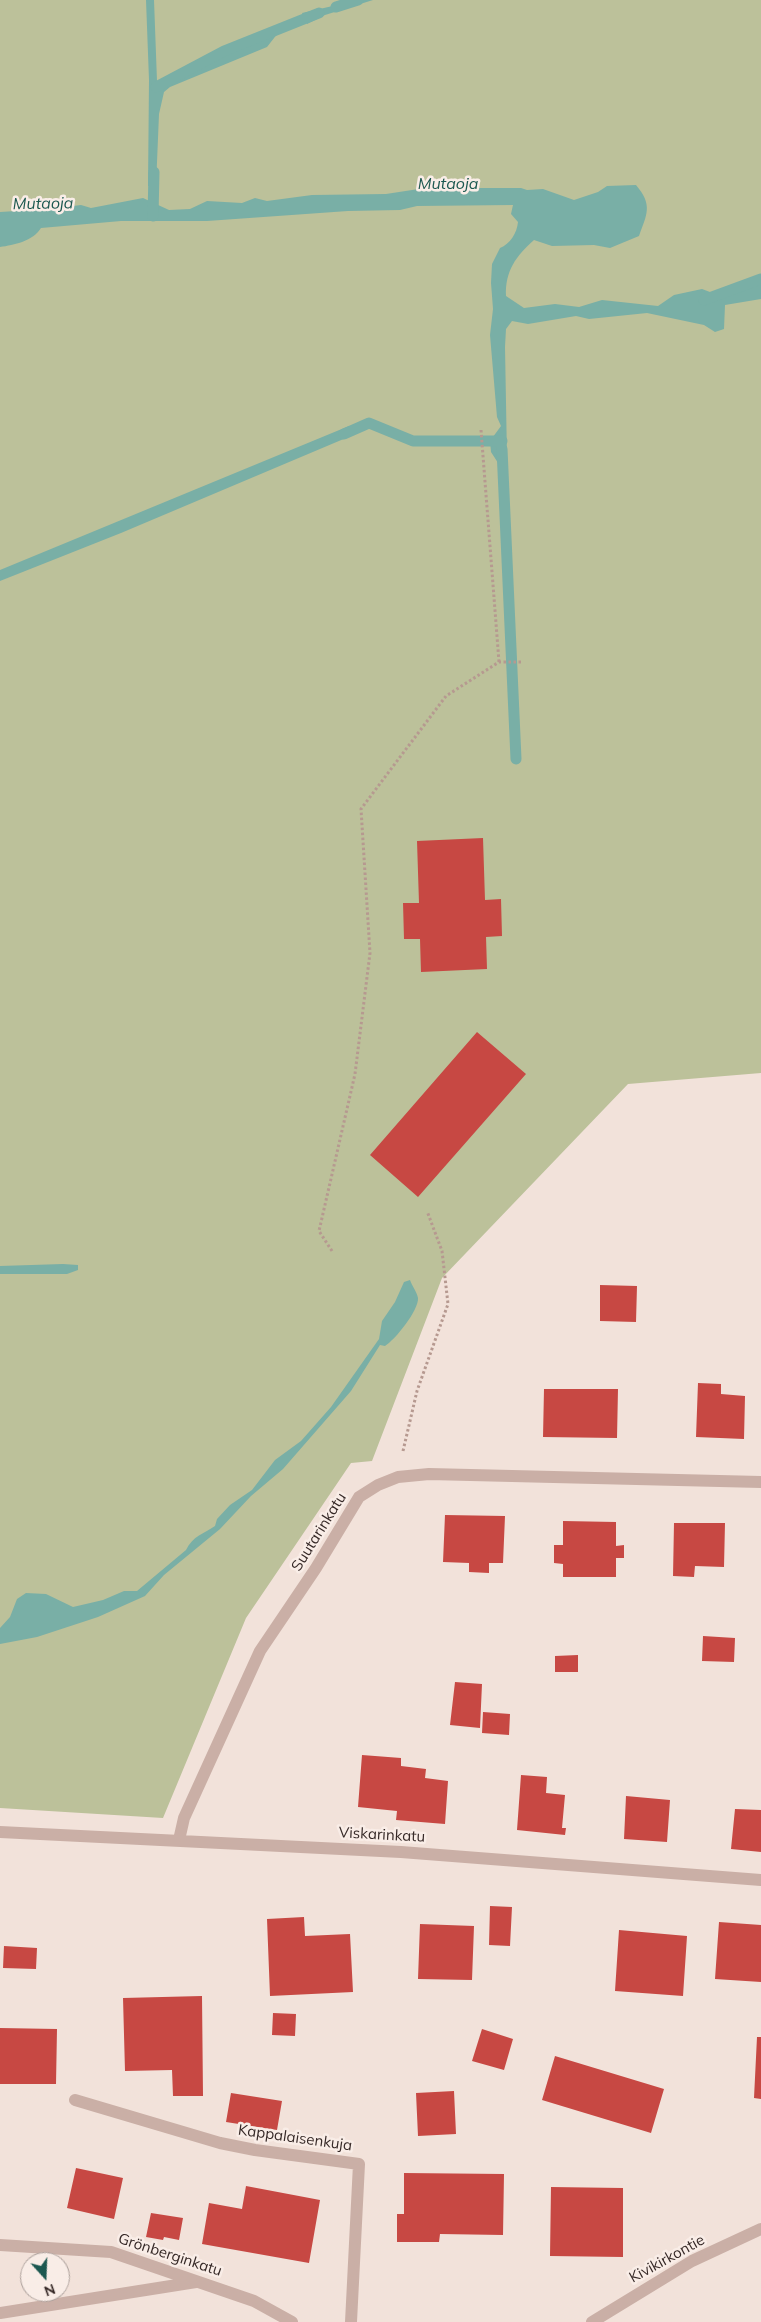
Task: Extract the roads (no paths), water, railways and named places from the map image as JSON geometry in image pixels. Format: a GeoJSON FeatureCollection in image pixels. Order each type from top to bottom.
{"type":"FeatureCollection","features":[{"type":"Feature","properties":{"kind":"street","name":"Suutarinkatu"},"geometry":{"type":"LineString","coordinates":[[179,1840],[184,1818],[260,1651],[316,1568],[359,1497],[378,1485],[398,1477],[439,1475],[761,1482]]}},
{"type":"Feature","properties":{"kind":"street","name":"Viskarinkatu"},"geometry":{"type":"LineString","coordinates":[[0,1832],[401,1852],[761,1880]]}},
{"type":"Feature","properties":{"kind":"street","name":"Kappalaisenkuja"},"geometry":{"type":"LineString","coordinates":[[75,2100],[220,2143],[255,2150],[359,2164],[351,2322]]}},
{"type":"Feature","properties":{"kind":"street","name":"Kivikirkontie"},"geometry":{"type":"LineString","coordinates":[[592,2322],[692,2262],[761,2229]]}},
{"type":"Feature","properties":{"kind":"street","name":"Grönberginkatu"},"geometry":{"type":"LineString","coordinates":[[0,2245],[111,2252],[254,2301],[292,2322]]}},
{"type":"Feature","properties":{"kind":"street"},"geometry":{"type":"LineString","coordinates":[[0,2313],[199,2282]]}},
{"type":"Feature","properties":{"kind":"water"},"geometry":{"type":"Polygon","coordinates":[[[146,0],[154,0],[157,81],[164,82],[224,51],[278,33],[267,47],[170,87],[164,92],[159,114],[156,186],[148,186],[149,80],[146,0]]]}},
{"type":"Feature","properties":{"kind":"water"},"geometry":{"type":"Polygon","coordinates":[[[359,0],[373,0],[325,15],[307,24],[302,13],[359,0]]]}},
{"type":"Feature","properties":{"kind":"water"},"geometry":{"type":"Polygon","coordinates":[[[636,185],[647,204],[646,215],[639,236],[610,248],[594,245],[552,246],[534,240],[513,265],[507,279],[506,296],[524,308],[555,304],[579,307],[602,300],[658,306],[674,295],[702,289],[718,295],[761,279],[761,299],[725,305],[724,329],[715,332],[704,325],[647,313],[589,319],[576,316],[528,324],[512,321],[506,329],[505,347],[507,458],[500,466],[491,452],[490,441],[501,426],[497,417],[490,335],[493,309],[491,283],[492,264],[500,248],[507,244],[515,234],[518,222],[511,214],[513,205],[417,206],[400,210],[348,211],[207,221],[121,221],[41,228],[28,239],[17,244],[0,247],[0,212],[81,205],[91,208],[143,198],[169,210],[190,209],[207,201],[242,203],[255,198],[267,201],[312,195],[386,194],[425,188],[543,189],[574,200],[598,192],[607,186],[636,185]]]}},
{"type":"Feature","properties":{"kind":"water"},"geometry":{"type":"Polygon","coordinates":[[[349,426],[357,428],[346,438],[121,533],[0,581],[0,570],[349,426]]]}},
{"type":"Feature","properties":{"kind":"water"},"geometry":{"type":"Polygon","coordinates":[[[78,1265],[78,1270],[67,1274],[0,1274],[0,1266],[78,1265]]]}},
{"type":"Feature","properties":{"kind":"water"},"geometry":{"type":"Polygon","coordinates":[[[410,1280],[418,1298],[415,1310],[395,1338],[385,1346],[380,1345],[351,1391],[283,1469],[251,1496],[220,1529],[164,1575],[145,1596],[98,1617],[37,1637],[0,1644],[0,1628],[10,1617],[17,1599],[26,1593],[46,1594],[73,1607],[103,1600],[124,1591],[137,1591],[186,1550],[195,1538],[215,1526],[217,1519],[230,1505],[252,1490],[275,1460],[301,1441],[331,1407],[379,1339],[382,1321],[395,1302],[404,1282],[410,1280]]]}},
{"type":"Feature","properties":{"kind":"waterway"},"geometry":{"type":"LineString","coordinates":[[336,7],[358,0]]}},
{"type":"Feature","properties":{"kind":"waterway"},"geometry":{"type":"LineString","coordinates":[[156,87],[224,51],[319,13]]}},
{"type":"Feature","properties":{"kind":"waterway"},"geometry":{"type":"LineString","coordinates":[[153,216],[154,172]]}},
{"type":"Feature","properties":{"kind":"waterway","name":"Mutaoja"},"geometry":{"type":"LineString","coordinates":[[704,300],[761,279]]}},
{"type":"Feature","properties":{"kind":"waterway"},"geometry":{"type":"LineString","coordinates":[[344,434],[369,423],[413,441],[502,441]]}},
{"type":"Feature","properties":{"kind":"waterway"},"geometry":{"type":"LineString","coordinates":[[502,449],[516,759]]}}]}
